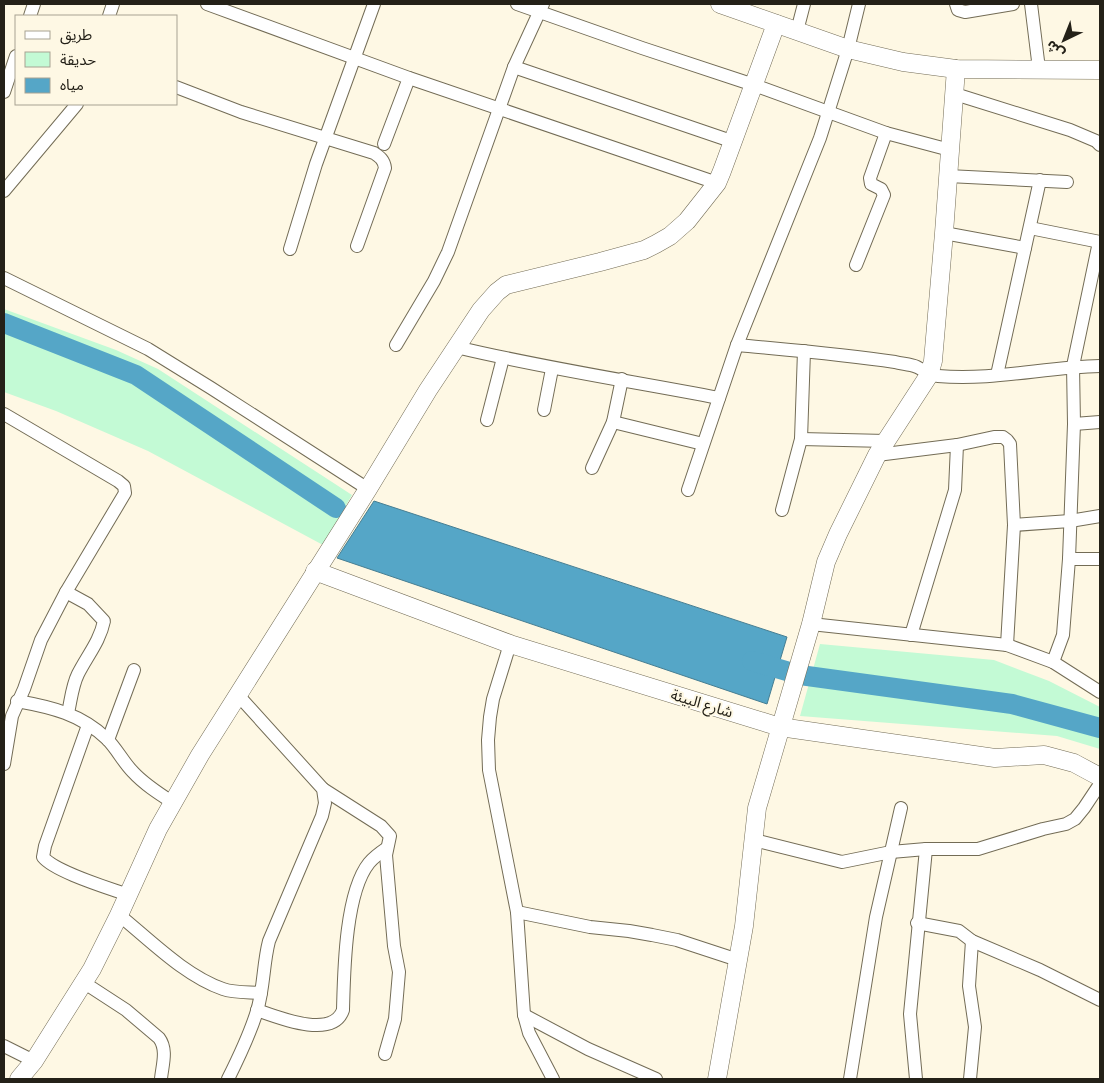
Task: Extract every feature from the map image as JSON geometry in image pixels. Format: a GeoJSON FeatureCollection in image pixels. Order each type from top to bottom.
{"type":"FeatureCollection","features":[{"type":"Feature","properties":{"kind":"street"},"geometry":{"type":"LineString","coordinates":[[207,4],[235,8],[354,58],[409,78],[717,182]]}},
{"type":"Feature","properties":{"kind":"street"},"geometry":{"type":"LineString","coordinates":[[290,249],[316,164],[374,4]]}},
{"type":"Feature","properties":{"kind":"street"},"geometry":{"type":"LineString","coordinates":[[517,4],[542,8],[642,48],[754,85],[886,133],[950,150]]}},
{"type":"Feature","properties":{"kind":"street"},"geometry":{"type":"LineString","coordinates":[[720,4],[848,49],[903,62],[956,69],[1100,70]]}},
{"type":"Feature","properties":{"kind":"street"},"geometry":{"type":"LineString","coordinates":[[797,31],[804,4]]}},
{"type":"Feature","properties":{"kind":"street"},"geometry":{"type":"LineString","coordinates":[[688,490],[737,345],[820,138],[848,49],[859,4]]}},
{"type":"Feature","properties":{"kind":"street"},"geometry":{"type":"LineString","coordinates":[[956,4],[958,10],[965,12],[1012,4]]}},
{"type":"Feature","properties":{"kind":"street"},"geometry":{"type":"LineString","coordinates":[[1030,4],[1039,69]]}},
{"type":"Feature","properties":{"kind":"street"},"geometry":{"type":"LineString","coordinates":[[396,346],[448,252],[514,67],[542,8]]}},
{"type":"Feature","properties":{"kind":"street"},"geometry":{"type":"LineString","coordinates":[[19,1079],[34,1061],[92,969],[172,802],[428,390],[481,310],[506,285],[644,250],[670,236],[686,221],[717,182],[734,142],[776,24]]}},
{"type":"Feature","properties":{"kind":"street"},"geometry":{"type":"LineString","coordinates":[[4,92],[15,59]]}},
{"type":"Feature","properties":{"kind":"street"},"geometry":{"type":"LineString","coordinates":[[514,67],[734,142]]}},
{"type":"Feature","properties":{"kind":"street"},"geometry":{"type":"LineString","coordinates":[[716,1079],[744,926],[757,808],[811,624],[826,562],[838,534],[882,448],[929,375],[936,334],[956,69]]}},
{"type":"Feature","properties":{"kind":"street"},"geometry":{"type":"LineString","coordinates":[[384,144],[409,78]]}},
{"type":"Feature","properties":{"kind":"street"},"geometry":{"type":"LineString","coordinates":[[178,88],[242,112],[374,153],[380,157],[385,164],[383,175],[357,246]]}},
{"type":"Feature","properties":{"kind":"street"},"geometry":{"type":"LineString","coordinates":[[955,94],[1070,130],[1096,141],[1100,145]]}},
{"type":"Feature","properties":{"kind":"street"},"geometry":{"type":"LineString","coordinates":[[4,191],[76,105]]}},
{"type":"Feature","properties":{"kind":"street"},"geometry":{"type":"LineString","coordinates":[[856,264],[884,195],[881,188],[871,184],[870,178],[886,133]]}},
{"type":"Feature","properties":{"kind":"street"},"geometry":{"type":"LineString","coordinates":[[948,176],[1067,182]]}},
{"type":"Feature","properties":{"kind":"street"},"geometry":{"type":"LineString","coordinates":[[996,375],[1040,180]]}},
{"type":"Feature","properties":{"kind":"street"},"geometry":{"type":"LineString","coordinates":[[1030,228],[1100,242],[1073,366],[1074,424],[1069,559],[1063,635],[1053,662]]}},
{"type":"Feature","properties":{"kind":"street"},"geometry":{"type":"LineString","coordinates":[[944,232],[1025,248]]}},
{"type":"Feature","properties":{"kind":"street"},"geometry":{"type":"LineString","coordinates":[[4,278],[148,349],[368,489]]}},
{"type":"Feature","properties":{"kind":"street"},"geometry":{"type":"LineString","coordinates":[[737,345],[838,354],[907,364],[929,375],[938,376],[996,375],[1073,366],[1100,366]]}},
{"type":"Feature","properties":{"kind":"street"},"geometry":{"type":"LineString","coordinates":[[456,347],[552,368],[622,379],[719,398]]}},
{"type":"Feature","properties":{"kind":"street"},"geometry":{"type":"LineString","coordinates":[[782,510],[801,439],[804,352]]}},
{"type":"Feature","properties":{"kind":"street"},"geometry":{"type":"LineString","coordinates":[[487,420],[503,358]]}},
{"type":"Feature","properties":{"kind":"street"},"geometry":{"type":"LineString","coordinates":[[544,410],[552,368]]}},
{"type":"Feature","properties":{"kind":"street"},"geometry":{"type":"LineString","coordinates":[[592,468],[613,422],[622,379]]}},
{"type":"Feature","properties":{"kind":"street"},"geometry":{"type":"LineString","coordinates":[[4,414],[118,480],[124,486],[125,493],[66,592],[41,640],[24,689],[8,715],[4,764]]}},
{"type":"Feature","properties":{"kind":"street"},"geometry":{"type":"LineString","coordinates":[[613,422],[703,444]]}},
{"type":"Feature","properties":{"kind":"street"},"geometry":{"type":"LineString","coordinates":[[1074,424],[1100,422]]}},
{"type":"Feature","properties":{"kind":"street"},"geometry":{"type":"LineString","coordinates":[[801,439],[882,448],[957,445],[1003,437],[1008,440],[1010,444],[1014,525],[1007,645]]}},
{"type":"Feature","properties":{"kind":"street"},"geometry":{"type":"LineString","coordinates":[[911,635],[955,490],[957,445]]}},
{"type":"Feature","properties":{"kind":"street"},"geometry":{"type":"LineString","coordinates":[[1014,525],[1070,521],[1100,516]]}},
{"type":"Feature","properties":{"kind":"street"},"geometry":{"type":"LineString","coordinates":[[1069,559],[1100,560]]}},
{"type":"Feature","properties":{"kind":"street","name":"شارع البيئة"},"geometry":{"type":"LineString","coordinates":[[315,571],[510,644],[780,727],[995,758],[1044,755],[1074,763],[1100,777]]}},
{"type":"Feature","properties":{"kind":"street"},"geometry":{"type":"LineString","coordinates":[[66,592],[88,604],[104,621],[93,651],[79,672],[74,684],[68,713]]}},
{"type":"Feature","properties":{"kind":"street"},"geometry":{"type":"LineString","coordinates":[[811,624],[1007,645],[1053,662],[1100,692]]}},
{"type":"Feature","properties":{"kind":"street"},"geometry":{"type":"LineString","coordinates":[[510,644],[493,699],[488,740],[489,770],[517,912],[524,1015],[529,1033],[553,1079]]}},
{"type":"Feature","properties":{"kind":"street"},"geometry":{"type":"LineString","coordinates":[[108,740],[134,670]]}},
{"type":"Feature","properties":{"kind":"street"},"geometry":{"type":"LineString","coordinates":[[238,695],[323,789],[387,831],[390,836],[386,855],[394,946],[399,972],[395,1019],[385,1054]]}},
{"type":"Feature","properties":{"kind":"street"},"geometry":{"type":"LineString","coordinates":[[17,701],[68,713],[88,725],[108,740],[132,772],[172,802]]}},
{"type":"Feature","properties":{"kind":"street"},"geometry":{"type":"LineString","coordinates":[[88,725],[45,846],[43,857],[46,861],[62,870],[128,895]]}},
{"type":"Feature","properties":{"kind":"street"},"geometry":{"type":"LineString","coordinates":[[754,840],[842,862],[856,861],[891,852],[978,848],[1066,824],[1075,819],[1100,784]]}},
{"type":"Feature","properties":{"kind":"street"},"geometry":{"type":"LineString","coordinates":[[228,1079],[257,1010],[269,941],[322,816],[325,802],[323,789]]}},
{"type":"Feature","properties":{"kind":"street"},"geometry":{"type":"LineString","coordinates":[[850,1079],[876,917],[901,808]]}},
{"type":"Feature","properties":{"kind":"street"},"geometry":{"type":"LineString","coordinates":[[257,1010],[300,1024],[331,1023],[341,1017],[346,948],[352,907],[361,875],[368,864],[387,848]]}},
{"type":"Feature","properties":{"kind":"street"},"geometry":{"type":"LineString","coordinates":[[916,1079],[910,1014],[917,923],[926,849]]}},
{"type":"Feature","properties":{"kind":"street"},"geometry":{"type":"LineString","coordinates":[[517,912],[590,927],[629,930],[677,940],[738,960]]}},
{"type":"Feature","properties":{"kind":"street"},"geometry":{"type":"LineString","coordinates":[[119,915],[182,966],[200,978],[225,990],[261,993]]}},
{"type":"Feature","properties":{"kind":"street"},"geometry":{"type":"LineString","coordinates":[[917,923],[951,928],[966,934],[972,941],[1040,970],[1100,1000]]}},
{"type":"Feature","properties":{"kind":"street"},"geometry":{"type":"LineString","coordinates":[[970,1079],[975,1027],[969,986],[972,941]]}},
{"type":"Feature","properties":{"kind":"street"},"geometry":{"type":"LineString","coordinates":[[83,982],[126,1010],[159,1038],[163,1044],[164,1053],[160,1079]]}},
{"type":"Feature","properties":{"kind":"street"},"geometry":{"type":"LineString","coordinates":[[524,1015],[595,1052],[656,1079]]}},
{"type":"Feature","properties":{"kind":"street"},"geometry":{"type":"LineString","coordinates":[[4,1046],[34,1061]]}},
{"type":"Feature","properties":{"kind":"green space"},"geometry":{"type":"Polygon","coordinates":[[[4,309],[116,350],[158,369],[352,495],[323,545],[148,451],[56,411],[4,392],[4,309]]]}},
{"type":"Feature","properties":{"kind":"green space"},"geometry":{"type":"Polygon","coordinates":[[[820,644],[994,660],[1049,681],[1100,707],[1100,749],[1057,736],[800,716],[820,644]]]}},
{"type":"Feature","properties":{"kind":"water"},"geometry":{"type":"Polygon","coordinates":[[[374,501],[787,637],[767,704],[337,558],[374,501]]]}},
{"type":"Feature","properties":{"kind":"waterway"},"geometry":{"type":"LineString","coordinates":[[4,323],[136,375],[336,508]]}},
{"type":"Feature","properties":{"kind":"waterway"},"geometry":{"type":"LineString","coordinates":[[752,661],[800,675],[1012,704],[1100,728]]}}]}
